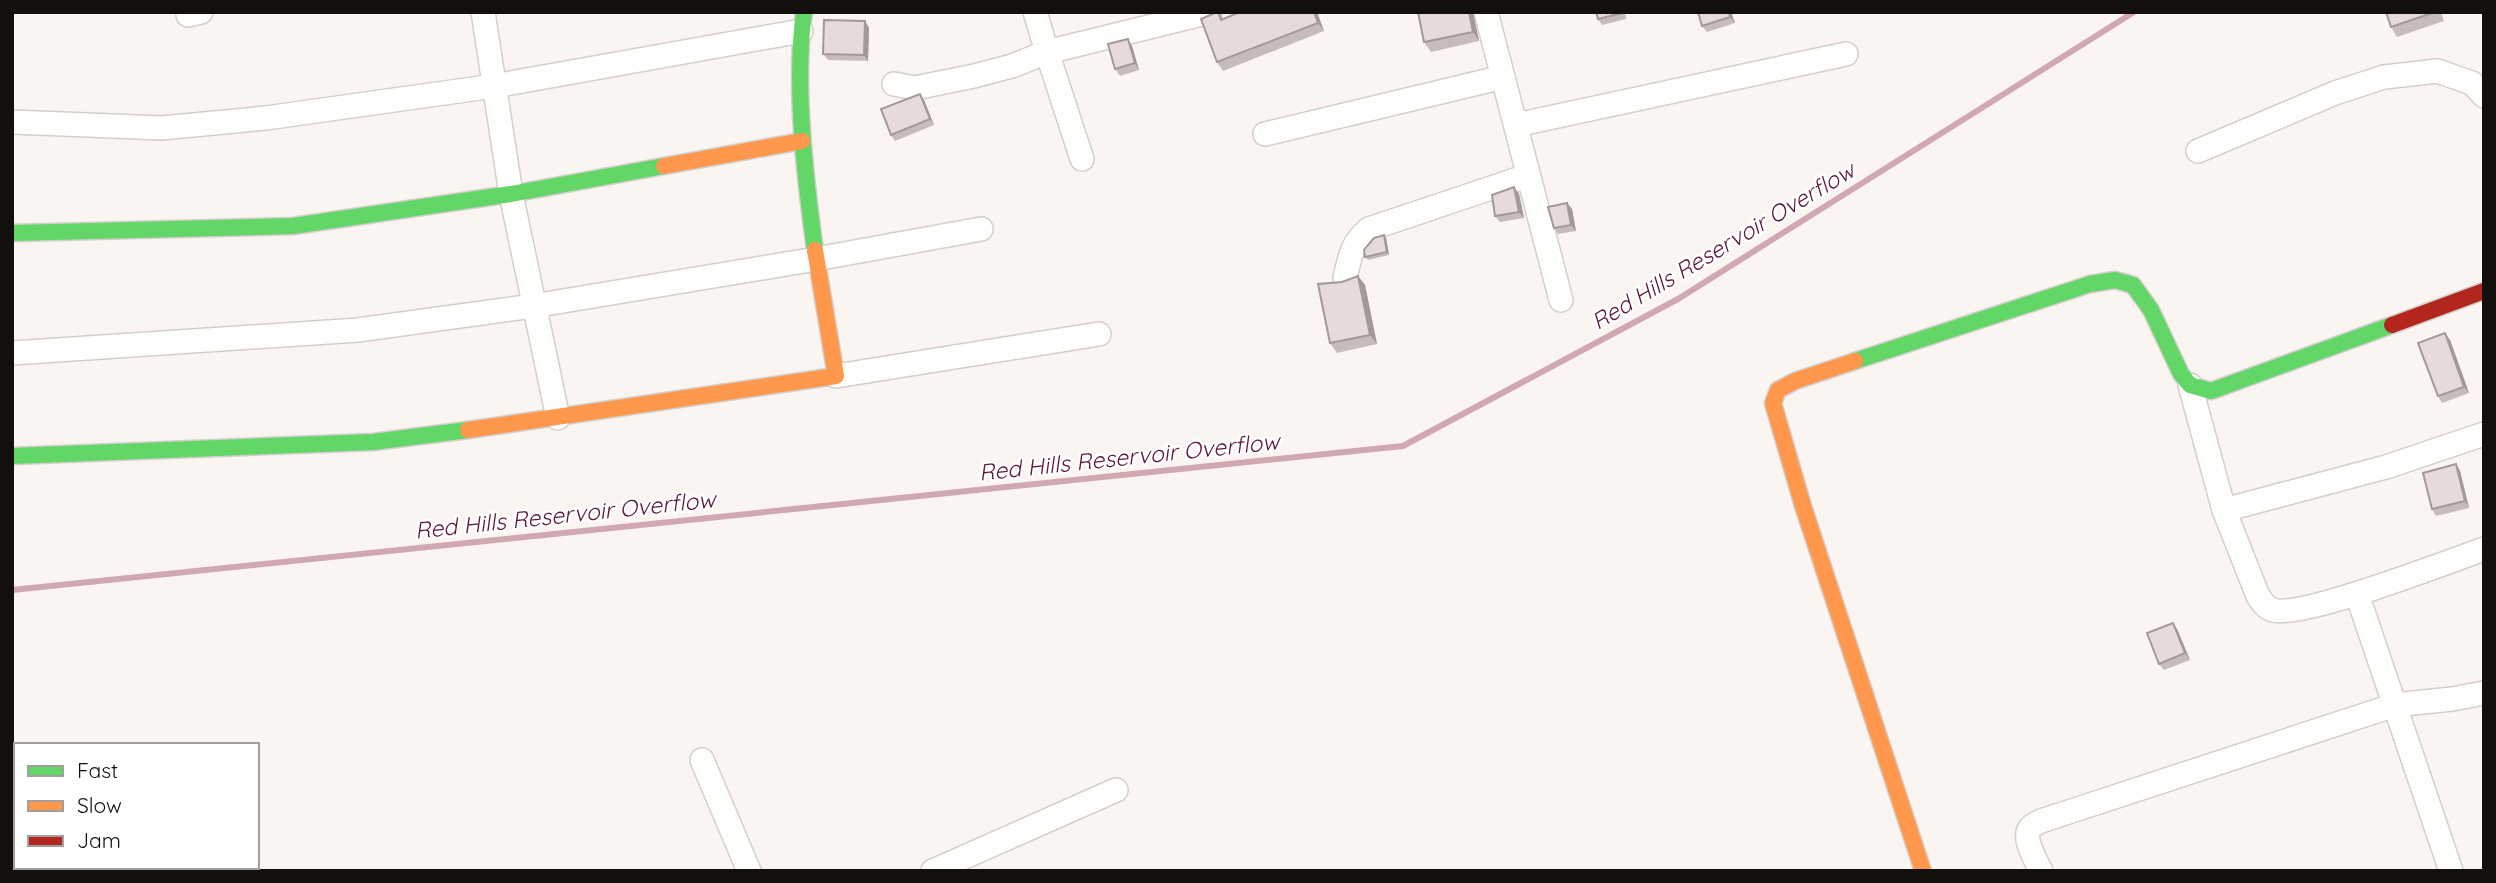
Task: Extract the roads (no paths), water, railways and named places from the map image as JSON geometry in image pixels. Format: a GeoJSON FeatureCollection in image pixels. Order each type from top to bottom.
{"type":"FeatureCollection","features":[{"type":"Feature","properties":{"kind":"street"},"geometry":{"type":"LineString","coordinates":[[483,12],[511,194],[558,418]]}},
{"type":"Feature","properties":{"kind":"street"},"geometry":{"type":"LineString","coordinates":[[1035,12],[1082,159]]}},
{"type":"Feature","properties":{"kind":"street"},"geometry":{"type":"LineString","coordinates":[[894,84],[915,88],[974,76],[1012,66],[1047,52],[1210,12]]}},
{"type":"Feature","properties":{"kind":"street"},"geometry":{"type":"LineString","coordinates":[[1486,12],[1561,300]]}},
{"type":"Feature","properties":{"kind":"street"},"geometry":{"type":"LineString","coordinates":[[12,122],[162,128],[266,118],[494,86],[802,22],[802,141],[816,259],[836,376]]}},
{"type":"Feature","properties":{"kind":"street"},"geometry":{"type":"LineString","coordinates":[[1516,125],[1846,54]]}},
{"type":"Feature","properties":{"kind":"street"},"geometry":{"type":"LineString","coordinates":[[2197,151],[2335,93],[2384,77],[2437,71],[2472,83],[2484,96]]}},
{"type":"Feature","properties":{"kind":"street"},"geometry":{"type":"LineString","coordinates":[[1265,134],[1503,77]]}},
{"type":"Feature","properties":{"kind":"street"},"geometry":{"type":"LineString","coordinates":[[12,233],[293,226],[511,194],[802,141]]}},
{"type":"Feature","properties":{"kind":"street"},"geometry":{"type":"LineString","coordinates":[[1345,278],[1351,249],[1357,239],[1369,229],[1527,176]]}},
{"type":"Feature","properties":{"kind":"street"},"geometry":{"type":"LineString","coordinates":[[12,353],[358,330],[533,306],[981,229]]}},
{"type":"Feature","properties":{"kind":"street"},"geometry":{"type":"LineString","coordinates":[[1923,871],[1802,506],[1773,403],[1778,390],[1795,381],[2090,284],[2115,281],[2133,285],[2146,302],[2181,374],[2190,385],[2224,510],[2258,596],[2265,606],[2275,611],[2288,611],[2357,594],[2484,549]]}},
{"type":"Feature","properties":{"kind":"street"},"geometry":{"type":"LineString","coordinates":[[2190,385],[2211,391],[2249,379],[2484,291]]}},
{"type":"Feature","properties":{"kind":"street"},"geometry":{"type":"LineString","coordinates":[[12,456],[373,442],[558,418],[1099,334]]}},
{"type":"Feature","properties":{"kind":"street"},"geometry":{"type":"LineString","coordinates":[[2224,510],[2386,467],[2484,434]]}},
{"type":"Feature","properties":{"kind":"street"},"geometry":{"type":"LineString","coordinates":[[2357,594],[2451,871]]}},
{"type":"Feature","properties":{"kind":"street"},"geometry":{"type":"LineString","coordinates":[[2041,871],[2031,849],[2028,833],[2031,827],[2041,821],[2395,705],[2484,693]]}},
{"type":"Feature","properties":{"kind":"street"},"geometry":{"type":"LineString","coordinates":[[702,760],[749,871]]}},
{"type":"Feature","properties":{"kind":"street"},"geometry":{"type":"LineString","coordinates":[[933,871],[1116,790]]}},
{"type":"Feature","properties":{"kind":"waterway","name":"Red Hills Reservoir Overflow"},"geometry":{"type":"LineString","coordinates":[[12,590],[1403,446],[1678,299],[2134,12]]}}]}
